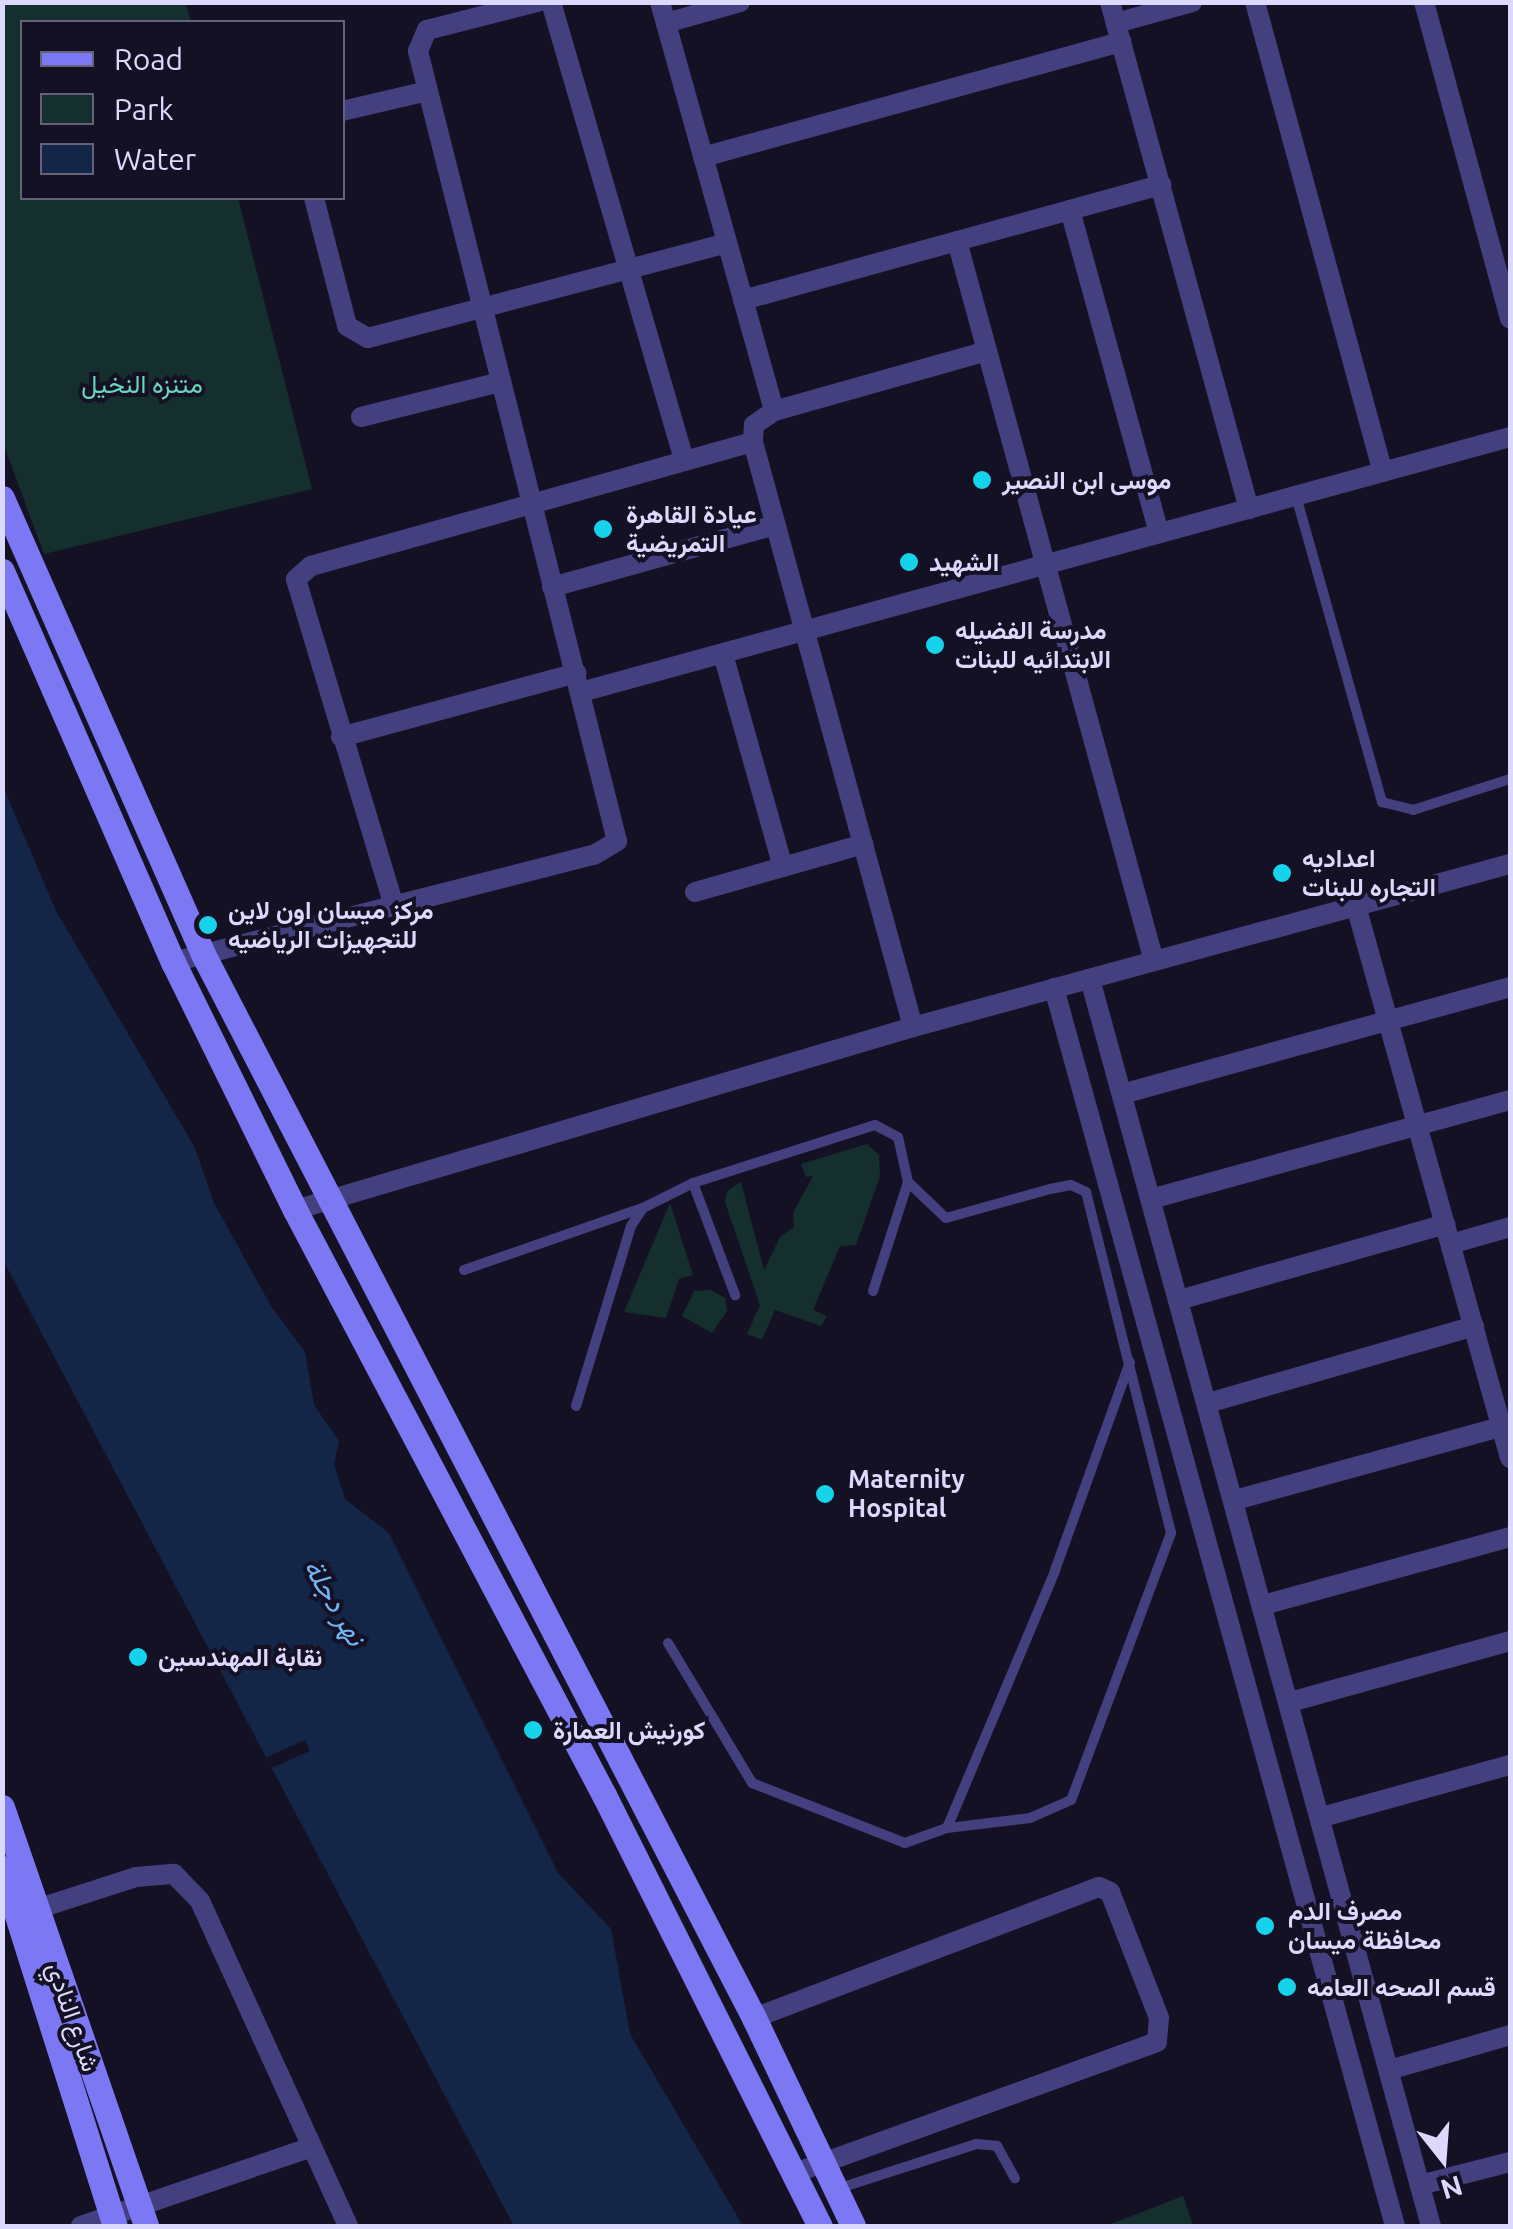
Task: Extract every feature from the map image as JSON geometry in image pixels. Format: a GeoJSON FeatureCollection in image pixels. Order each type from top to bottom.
{"type":"FeatureCollection","features":[{"type":"Feature","properties":{"kind":"street"},"geometry":{"type":"LineString","coordinates":[[172,962],[594,855],[617,842],[418,51],[427,30],[537,2]]}},
{"type":"Feature","properties":{"kind":"street"},"geometry":{"type":"LineString","coordinates":[[551,2],[684,461]]}},
{"type":"Feature","properties":{"kind":"street"},"geometry":{"type":"LineString","coordinates":[[740,2],[663,13],[774,411]]}},
{"type":"Feature","properties":{"kind":"street"},"geometry":{"type":"LineString","coordinates":[[704,156],[1116,22],[1192,2]]}},
{"type":"Feature","properties":{"kind":"street"},"geometry":{"type":"LineString","coordinates":[[1255,2],[1383,472]]}},
{"type":"Feature","properties":{"kind":"street"},"geometry":{"type":"LineString","coordinates":[[1424,2],[1510,319]]}},
{"type":"Feature","properties":{"kind":"street"},"geometry":{"type":"LineString","coordinates":[[1116,22],[1249,508]]}},
{"type":"Feature","properties":{"kind":"street"},"geometry":{"type":"LineString","coordinates":[[345,110],[428,91]]}},
{"type":"Feature","properties":{"kind":"street"},"geometry":{"type":"LineString","coordinates":[[743,300],[1160,185]]}},
{"type":"Feature","properties":{"kind":"street"},"geometry":{"type":"LineString","coordinates":[[315,200],[355,334],[368,338],[727,243]]}},
{"type":"Feature","properties":{"kind":"street"},"geometry":{"type":"LineString","coordinates":[[1070,210],[1159,533]]}},
{"type":"Feature","properties":{"kind":"street"},"geometry":{"type":"LineString","coordinates":[[957,241],[1154,961]]}},
{"type":"Feature","properties":{"kind":"street"},"geometry":{"type":"LineString","coordinates":[[913,1027],[753,442],[754,425],[774,411],[988,351]]}},
{"type":"Feature","properties":{"kind":"street"},"geometry":{"type":"LineString","coordinates":[[361,417],[500,382]]}},
{"type":"Feature","properties":{"kind":"street"},"geometry":{"type":"LineString","coordinates":[[341,737],[579,682],[722,654],[1510,437]]}},
{"type":"Feature","properties":{"kind":"street"},"geometry":{"type":"LineString","coordinates":[[394,906],[297,592],[302,570],[753,442]]}},
{"type":"Feature","properties":{"kind":"street"},"geometry":{"type":"LineString","coordinates":[[2,498],[203,954],[754,2018],[853,2226]]}},
{"type":"Feature","properties":{"kind":"street"},"geometry":{"type":"LineString","coordinates":[[552,587],[776,525]]}},
{"type":"Feature","properties":{"kind":"street"},"geometry":{"type":"LineString","coordinates":[[2,571],[172,962],[295,1210],[796,2173],[820,2226]]}},
{"type":"Feature","properties":{"kind":"street"},"geometry":{"type":"LineString","coordinates":[[722,654],[783,867]]}},
{"type":"Feature","properties":{"kind":"street"},"geometry":{"type":"LineString","coordinates":[[695,892],[863,844]]}},
{"type":"Feature","properties":{"kind":"street"},"geometry":{"type":"LineString","coordinates":[[295,1210],[913,1027],[1510,864]]}},
{"type":"Feature","properties":{"kind":"street"},"geometry":{"type":"LineString","coordinates":[[1356,906],[1474,1326],[1506,1426],[1510,1458]]}},
{"type":"Feature","properties":{"kind":"street"},"geometry":{"type":"LineString","coordinates":[[1090,978],[1431,2226]]}},
{"type":"Feature","properties":{"kind":"street"},"geometry":{"type":"LineString","coordinates":[[1122,1094],[1510,987]]}},
{"type":"Feature","properties":{"kind":"street"},"geometry":{"type":"LineString","coordinates":[[1054,988],[1395,2226]]}},
{"type":"Feature","properties":{"kind":"street"},"geometry":{"type":"LineString","coordinates":[[1151,1198],[1510,1100]]}},
{"type":"Feature","properties":{"kind":"street"},"geometry":{"type":"LineString","coordinates":[[1179,1300],[1448,1234],[1510,1227]]}},
{"type":"Feature","properties":{"kind":"street"},"geometry":{"type":"LineString","coordinates":[[1208,1403],[1474,1326]]}},
{"type":"Feature","properties":{"kind":"street"},"geometry":{"type":"LineString","coordinates":[[1234,1500],[1506,1426]]}},
{"type":"Feature","properties":{"kind":"street"},"geometry":{"type":"LineString","coordinates":[[1263,1604],[1510,1537]]}},
{"type":"Feature","properties":{"kind":"street"},"geometry":{"type":"LineString","coordinates":[[1218,1582],[1254,1572]]}},
{"type":"Feature","properties":{"kind":"street"},"geometry":{"type":"LineString","coordinates":[[1290,1702],[1510,1641]]}},
{"type":"Feature","properties":{"kind":"street"},"geometry":{"type":"LineString","coordinates":[[1322,1817],[1510,1765]]}},
{"type":"Feature","properties":{"kind":"street","name":"شارع النادي"},"geometry":{"type":"LineString","coordinates":[[2,1807],[19,1919],[142,2215]]}},
{"type":"Feature","properties":{"kind":"street","name":"شارع النادي"},"geometry":{"type":"LineString","coordinates":[[2,1868],[113,2221]]}},
{"type":"Feature","properties":{"kind":"street"},"geometry":{"type":"LineString","coordinates":[[19,1919],[136,1877],[174,1874],[200,1901],[309,2148],[348,2226]]}},
{"type":"Feature","properties":{"kind":"street"},"geometry":{"type":"LineString","coordinates":[[754,2018],[1098,1887],[1110,1892],[1159,2018],[1157,2042],[796,2173]]}},
{"type":"Feature","properties":{"kind":"street"},"geometry":{"type":"LineString","coordinates":[[1389,2070],[1510,2035]]}},
{"type":"Feature","properties":{"kind":"street"},"geometry":{"type":"LineString","coordinates":[[81,2226],[142,2215],[309,2148]]}},
{"type":"Feature","properties":{"kind":"street"},"geometry":{"type":"LineString","coordinates":[[1420,2185],[1510,2162]]}},
{"type":"Feature","properties":{"kind":"lane"},"geometry":{"type":"LineString","coordinates":[[1296,496],[1382,802],[1412,810],[1510,779]]}},
{"type":"Feature","properties":{"kind":"lane"},"geometry":{"type":"LineString","coordinates":[[464,1270],[643,1208],[693,1183],[875,1125],[898,1137],[908,1182],[934,1211],[958,1218],[1050,1188],[1079,1186],[1090,1203],[1171,1533],[1070,1800],[1030,1818],[947,1828],[906,1844],[752,1782],[668,1643]]}},
{"type":"Feature","properties":{"kind":"lane"},"geometry":{"type":"LineString","coordinates":[[873,1291],[908,1182]]}},
{"type":"Feature","properties":{"kind":"lane"},"geometry":{"type":"LineString","coordinates":[[693,1183],[734,1296]]}},
{"type":"Feature","properties":{"kind":"lane"},"geometry":{"type":"LineString","coordinates":[[576,1406],[631,1226],[643,1208]]}},
{"type":"Feature","properties":{"kind":"lane"},"geometry":{"type":"LineString","coordinates":[[947,1828],[1054,1573],[1130,1361]]}},
{"type":"Feature","properties":{"kind":"lane"},"geometry":{"type":"LineString","coordinates":[[836,2189],[976,2144],[997,2146],[1015,2178]]}},
{"type":"Feature","properties":{"kind":"green space","name":"متنزه النخيل"},"geometry":{"type":"Polygon","coordinates":[[[3,2],[186,4],[190,20],[20,20],[20,200],[239,200],[312,489],[44,554],[3,443],[3,2]]]}},
{"type":"Feature","properties":{"kind":"green space"},"geometry":{"type":"Polygon","coordinates":[[[867,1144],[879,1155],[880,1176],[856,1245],[840,1246],[813,1310],[827,1316],[821,1326],[775,1310],[762,1340],[747,1334],[760,1305],[725,1202],[727,1191],[741,1182],[764,1270],[780,1237],[794,1227],[793,1213],[813,1176],[806,1177],[801,1164],[867,1144]]]}},
{"type":"Feature","properties":{"kind":"green space"},"geometry":{"type":"Polygon","coordinates":[[[670,1203],[693,1275],[679,1279],[666,1318],[624,1312],[670,1203]]]}},
{"type":"Feature","properties":{"kind":"green space"},"geometry":{"type":"Polygon","coordinates":[[[711,1290],[725,1298],[727,1311],[712,1333],[682,1316],[694,1291],[711,1290]]]}},
{"type":"Feature","properties":{"kind":"green space"},"geometry":{"type":"Polygon","coordinates":[[[1183,2196],[1193,2226],[1106,2226],[1183,2196]]]}},
{"type":"Feature","properties":{"kind":"water","name":"نهر دجلة"},"geometry":{"type":"Polygon","coordinates":[[[2,784],[56,911],[195,1148],[214,1203],[271,1306],[305,1352],[314,1405],[339,1441],[334,1464],[345,1499],[389,1533],[558,1873],[611,1929],[630,2034],[743,2226],[514,2226],[3,1260],[2,784]]]}},
{"type":"Feature","properties":{"kind":"pier"},"geometry":{"type":"Polygon","coordinates":[[[305,1740],[310,1751],[272,1768],[267,1757],[305,1740]]]}},
{"type":"Feature","properties":{"kind":"place","name":"موسى ابن النصير"},"geometry":{"type":"Point","coordinates":[982,480]}},
{"type":"Feature","properties":{"kind":"place","name":"عيادة القاهرة التمريضية"},"geometry":{"type":"Point","coordinates":[603,529]}},
{"type":"Feature","properties":{"kind":"place","name":"الشهيد"},"geometry":{"type":"Point","coordinates":[909,562]}},
{"type":"Feature","properties":{"kind":"place","name":"مدرسة الفضيله الابتدائيه للبنات"},"geometry":{"type":"Point","coordinates":[935,645]}},
{"type":"Feature","properties":{"kind":"place","name":"اعداديه التجاره للبنات"},"geometry":{"type":"Point","coordinates":[1282,873]}},
{"type":"Feature","properties":{"kind":"place","name":"مركز ميسان اون لاين للتجهيزات الرياضيه"},"geometry":{"type":"Point","coordinates":[208,925]}},
{"type":"Feature","properties":{"kind":"place","name":"Maternity Hospital"},"geometry":{"type":"Point","coordinates":[825,1494]}},
{"type":"Feature","properties":{"kind":"place","name":"نقابة المهندسين"},"geometry":{"type":"Point","coordinates":[138,1657]}},
{"type":"Feature","properties":{"kind":"place","name":"كورنيش العمارة"},"geometry":{"type":"Point","coordinates":[533,1730]}},
{"type":"Feature","properties":{"kind":"place","name":"مصرف الدم محافظة ميسان"},"geometry":{"type":"Point","coordinates":[1265,1926]}},
{"type":"Feature","properties":{"kind":"place","name":"قسم الصحه العامه"},"geometry":{"type":"Point","coordinates":[1287,1987]}}]}
